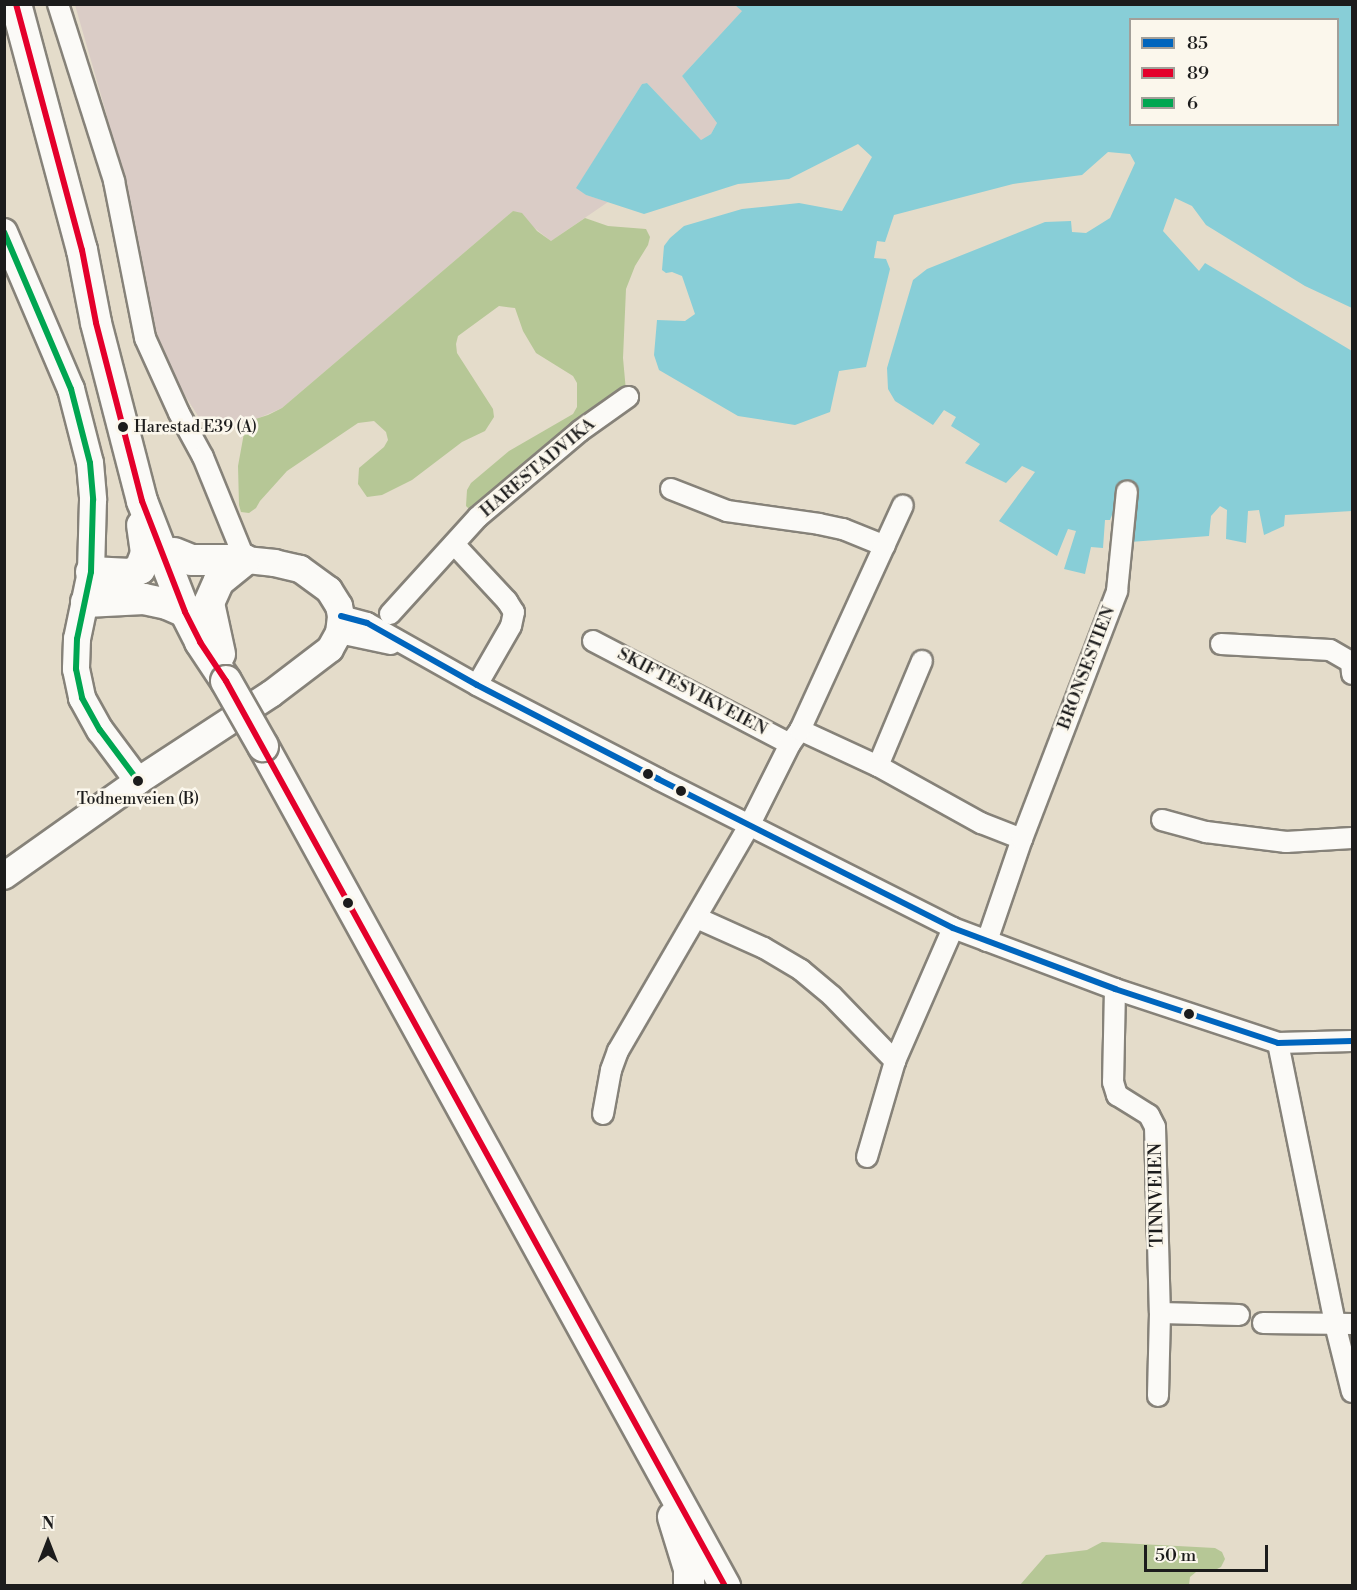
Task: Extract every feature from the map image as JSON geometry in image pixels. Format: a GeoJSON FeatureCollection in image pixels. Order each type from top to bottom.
{"type":"FeatureCollection","features":[{"type":"Feature","properties":{"kind":"highway"},"geometry":{"type":"LineString","coordinates":[[16,4],[82,250],[96,323],[142,501],[224,672],[263,746],[725,1586]]}},
{"type":"Feature","properties":{"kind":"highway"},"geometry":{"type":"LineString","coordinates":[[82,250],[108,318],[185,612],[201,642],[224,672]]}},
{"type":"Feature","properties":{"kind":"highway"},"geometry":{"type":"LineString","coordinates":[[91,572],[130,574],[140,569],[146,553],[141,523],[142,501]]}},
{"type":"Feature","properties":{"kind":"highway"},"geometry":{"type":"LineString","coordinates":[[169,557],[191,560],[245,560]]}},
{"type":"Feature","properties":{"kind":"highway"},"geometry":{"type":"LineString","coordinates":[[224,672],[209,603],[219,581],[245,560]]}},
{"type":"Feature","properties":{"kind":"highway"},"geometry":{"type":"LineString","coordinates":[[86,602],[144,599],[167,604],[185,612]]}},
{"type":"Feature","properties":{"kind":"highway"},"geometry":{"type":"LineString","coordinates":[[650,1449],[682,1545],[689,1586]]}},
{"type":"Feature","properties":{"kind":"main road"},"geometry":{"type":"LineString","coordinates":[[4,232],[71,389],[83,425],[90,463],[93,500],[91,572],[77,639],[76,659],[82,698],[100,730],[138,781]]}},
{"type":"Feature","properties":{"kind":"main road"},"geometry":{"type":"LineString","coordinates":[[4,876],[138,781],[221,729],[319,659],[340,624],[335,597],[311,575],[288,565],[245,560]]}},
{"type":"Feature","properties":{"kind":"street"},"geometry":{"type":"LineString","coordinates":[[58,4],[114,181],[145,338],[179,413],[203,457],[245,560]]}},
{"type":"Feature","properties":{"kind":"street","name":"HARESTADVIKA"},"geometry":{"type":"LineString","coordinates":[[390,614],[487,509],[580,430],[628,397]]}},
{"type":"Feature","properties":{"kind":"street"},"geometry":{"type":"LineString","coordinates":[[671,489],[727,511],[843,529],[885,546]]}},
{"type":"Feature","properties":{"kind":"street","name":"BRONSESTIEN"},"geometry":{"type":"LineString","coordinates":[[987,941],[1022,839],[1117,591],[1127,491]]}},
{"type":"Feature","properties":{"kind":"street"},"geometry":{"type":"LineString","coordinates":[[603,1114],[611,1070],[618,1051],[749,826],[795,737],[903,505]]}},
{"type":"Feature","properties":{"kind":"street"},"geometry":{"type":"LineString","coordinates":[[454,544],[507,601],[514,612],[511,626],[477,685]]}},
{"type":"Feature","properties":{"kind":"street"},"geometry":{"type":"LineString","coordinates":[[340,624],[406,647],[749,826],[953,928],[1115,989],[1278,1043],[1353,1041]]}},
{"type":"Feature","properties":{"kind":"street","name":"SKIFTESVIKVEIEN"},"geometry":{"type":"LineString","coordinates":[[593,641],[795,737],[878,766],[981,823],[1022,839]]}},
{"type":"Feature","properties":{"kind":"street"},"geometry":{"type":"LineString","coordinates":[[1221,644],[1330,650],[1351,662],[1353,674]]}},
{"type":"Feature","properties":{"kind":"street"},"geometry":{"type":"LineString","coordinates":[[878,766],[922,660]]}},
{"type":"Feature","properties":{"kind":"street"},"geometry":{"type":"LineString","coordinates":[[1162,820],[1206,832],[1286,842],[1353,838]]}},
{"type":"Feature","properties":{"kind":"street"},"geometry":{"type":"LineString","coordinates":[[697,918],[764,948],[801,970],[832,996],[895,1061]]}},
{"type":"Feature","properties":{"kind":"street"},"geometry":{"type":"LineString","coordinates":[[867,1157],[895,1061],[953,928]]}},
{"type":"Feature","properties":{"kind":"street","name":"TINNVEIEN"},"geometry":{"type":"LineString","coordinates":[[1115,989],[1113,1082],[1117,1095],[1149,1115],[1155,1127],[1160,1313],[1158,1396]]}},
{"type":"Feature","properties":{"kind":"street"},"geometry":{"type":"LineString","coordinates":[[1278,1043],[1344,1324],[1353,1392]]}},
{"type":"Feature","properties":{"kind":"street"},"geometry":{"type":"LineString","coordinates":[[1160,1313],[1239,1315]]}},
{"type":"Feature","properties":{"kind":"street"},"geometry":{"type":"LineString","coordinates":[[1263,1323],[1344,1324]]}},
{"type":"Feature","properties":{"kind":"shaded area"},"geometry":{"type":"Polygon","coordinates":[[[735,4],[743,10],[682,76],[717,123],[711,134],[701,140],[647,83],[642,84],[577,187],[586,195],[608,202],[551,241],[513,211],[282,408],[224,433],[209,433],[175,380],[155,337],[135,228],[105,109],[75,5],[735,4]]]}},
{"type":"Feature","properties":{"kind":"green space"},"geometry":{"type":"Polygon","coordinates":[[[513,211],[522,213],[537,231],[551,241],[585,218],[608,226],[646,229],[650,237],[648,245],[635,266],[626,289],[623,358],[626,391],[473,513],[466,506],[467,490],[471,483],[509,451],[573,414],[577,407],[577,383],[573,376],[536,353],[523,331],[515,308],[499,306],[458,336],[456,344],[457,353],[493,409],[494,417],[485,431],[462,442],[412,480],[382,495],[367,497],[358,484],[359,468],[384,447],[388,440],[386,432],[374,421],[358,423],[287,471],[256,508],[249,513],[241,512],[238,466],[246,422],[282,408],[513,211]]]}},
{"type":"Feature","properties":{"kind":"green space"},"geometry":{"type":"Polygon","coordinates":[[[1102,1542],[1215,1548],[1222,1552],[1225,1559],[1221,1567],[1213,1571],[1196,1572],[1190,1577],[1189,1585],[1020,1585],[1046,1555],[1087,1550],[1102,1542]]]}},
{"type":"Feature","properties":{"kind":"water"},"geometry":{"type":"Polygon","coordinates":[[[735,5],[1352,5],[1352,308],[1305,286],[1206,225],[1192,206],[1175,198],[1163,231],[1199,271],[1205,263],[1352,351],[1352,511],[1285,515],[1284,526],[1264,535],[1259,510],[1248,511],[1246,543],[1226,539],[1227,510],[1220,506],[1211,516],[1209,536],[1130,542],[1122,489],[1110,520],[1105,520],[1103,548],[1091,547],[1085,574],[1064,569],[1076,531],[1068,529],[1057,556],[999,521],[1035,472],[1022,466],[1006,483],[965,463],[980,444],[951,426],[956,417],[944,410],[933,425],[895,401],[888,389],[887,368],[913,280],[927,269],[1045,222],[1071,221],[1072,232],[1086,233],[1110,218],[1135,163],[1130,154],[1108,152],[1082,175],[1013,184],[894,215],[885,242],[877,241],[874,258],[886,259],[890,269],[866,367],[839,371],[830,412],[795,425],[738,416],[659,370],[654,355],[657,320],[685,321],[695,314],[682,276],[662,270],[664,246],[670,238],[684,226],[742,209],[799,203],[842,211],[872,157],[858,144],[789,179],[738,184],[644,214],[586,195],[576,188],[642,84],[647,83],[701,140],[711,134],[717,123],[682,76],[742,11],[735,5]]]}},
{"type":"Feature","properties":{"kind":"transit line","name":"89"},"geometry":{"type":"LineString","coordinates":[[16,4],[82,250],[96,323],[142,501],[185,612],[200,642],[226,681],[725,1586]]}},
{"type":"Feature","properties":{"kind":"transit line","name":"6"},"geometry":{"type":"LineString","coordinates":[[4,232],[71,389],[90,463],[93,500],[91,572],[77,639],[76,669],[82,698],[100,730],[138,781]]}},
{"type":"Feature","properties":{"kind":"transit line","name":"85"},"geometry":{"type":"LineString","coordinates":[[341,616],[367,623],[477,685],[953,928],[1115,989],[1278,1043],[1352,1041]]}},
{"type":"Feature","properties":{"kind":"place","name":"Harestad E39 (A)"},"geometry":{"type":"Point","coordinates":[123,427]}},
{"type":"Feature","properties":{"kind":"place","name":"Todnemveien (B)"},"geometry":{"type":"Point","coordinates":[138,781]}}]}
